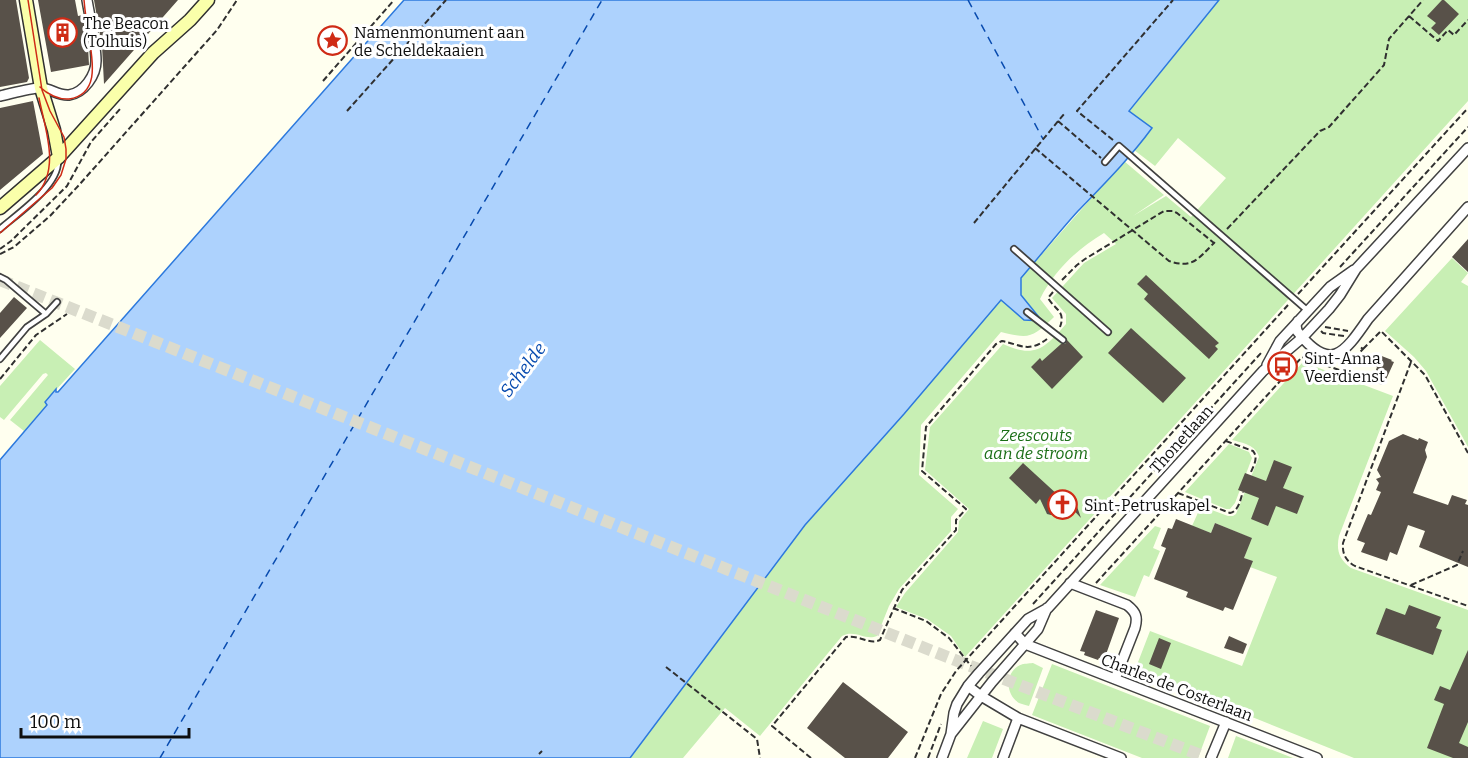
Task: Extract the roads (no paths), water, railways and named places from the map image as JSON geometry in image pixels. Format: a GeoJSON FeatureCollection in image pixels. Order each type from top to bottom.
{"type":"FeatureCollection","features":[{"type":"Feature","properties":{"kind":"street"},"geometry":{"type":"LineString","coordinates":[[26,0],[41,88],[54,130],[58,158]]}},
{"type":"Feature","properties":{"kind":"street"},"geometry":{"type":"LineString","coordinates":[[0,96],[41,88],[62,94],[72,94],[81,90],[93,75],[96,60],[87,0]]}},
{"type":"Feature","properties":{"kind":"street"},"geometry":{"type":"LineString","coordinates":[[0,208],[58,158],[153,53],[190,20],[208,0]]}},
{"type":"Feature","properties":{"kind":"street","name":"Thonetlaan"},"geometry":{"type":"LineString","coordinates":[[951,734],[1038,628],[1048,608],[1070,583],[1263,371],[1316,324],[1340,296],[1356,269],[1468,148]]}},
{"type":"Feature","properties":{"kind":"street"},"geometry":{"type":"LineString","coordinates":[[1303,316],[1296,325],[1302,338],[1324,354],[1333,355],[1342,352],[1368,319],[1468,207]]}},
{"type":"Feature","properties":{"kind":"street","name":"Thonetlaan"},"geometry":{"type":"LineString","coordinates":[[1263,371],[1280,341],[1330,286],[1356,269]]}},
{"type":"Feature","properties":{"kind":"street"},"geometry":{"type":"LineString","coordinates":[[1070,583],[1127,605],[1136,614],[1135,628],[1115,679]]}},
{"type":"Feature","properties":{"kind":"street","name":"Thonetlaan"},"geometry":{"type":"LineString","coordinates":[[942,758],[951,734],[954,712],[968,686],[1028,619],[1048,608]]}},
{"type":"Feature","properties":{"kind":"street"},"geometry":{"type":"LineString","coordinates":[[1015,633],[1025,644]]}},
{"type":"Feature","properties":{"kind":"street","name":"Charles de Costerlaan"},"geometry":{"type":"LineString","coordinates":[[1025,644],[1317,758]]}},
{"type":"Feature","properties":{"kind":"street"},"geometry":{"type":"LineString","coordinates":[[968,686],[1018,718],[1121,758]]}},
{"type":"Feature","properties":{"kind":"street"},"geometry":{"type":"LineString","coordinates":[[1003,758],[1018,718]]}},
{"type":"Feature","properties":{"kind":"street"},"geometry":{"type":"LineString","coordinates":[[1211,758],[1226,722]]}},
{"type":"Feature","properties":{"kind":"lane"},"geometry":{"type":"LineString","coordinates":[[1105,162],[1119,146],[1294,298],[1303,316]]}},
{"type":"Feature","properties":{"kind":"lane"},"geometry":{"type":"LineString","coordinates":[[0,229],[50,183],[59,164],[58,158]]}},
{"type":"Feature","properties":{"kind":"lane"},"geometry":{"type":"LineString","coordinates":[[1014,249],[1108,332]]}},
{"type":"Feature","properties":{"kind":"lane"},"geometry":{"type":"LineString","coordinates":[[0,278],[6,280],[46,314]]}},
{"type":"Feature","properties":{"kind":"lane"},"geometry":{"type":"LineString","coordinates":[[0,359],[27,327],[46,314],[57,302]]}},
{"type":"Feature","properties":{"kind":"lane"},"geometry":{"type":"LineString","coordinates":[[1028,312],[1063,340]]}},
{"type":"Feature","properties":{"kind":"water","name":"Schelde"},"geometry":{"type":"Polygon","coordinates":[[[404,0],[1219,0],[1129,111],[1152,128],[1021,278],[1021,295],[1042,321],[1024,320],[1001,300],[805,525],[630,758],[0,758],[0,460],[47,405],[45,402],[56,389],[58,392],[404,0]]]}},
{"type":"Feature","properties":{"kind":"tunnel"},"geometry":{"type":"LineString","coordinates":[[0,280],[955,660],[1208,758]]}},
{"type":"Feature","properties":{"kind":"tram line"},"geometry":{"type":"LineString","coordinates":[[0,233],[52,188],[61,175],[66,159],[64,137],[42,90],[28,0]]}},
{"type":"Feature","properties":{"kind":"tram line"},"geometry":{"type":"LineString","coordinates":[[40,87],[53,96],[69,99],[79,96],[90,83],[92,55],[84,0]]}},
{"type":"Feature","properties":{"kind":"tram line"},"geometry":{"type":"LineString","coordinates":[[36,195],[44,185],[50,161],[39,98]]}},
{"type":"Feature","properties":{"kind":"place","name":"The Beacon (Tolhuis)"},"geometry":{"type":"Point","coordinates":[62,32]}},
{"type":"Feature","properties":{"kind":"place","name":"Namenmonument aan de Scheldekaaien"},"geometry":{"type":"Point","coordinates":[333,41]}},
{"type":"Feature","properties":{"kind":"place","name":"Sint-Anna Veerdienst"},"geometry":{"type":"Point","coordinates":[1283,367]}},
{"type":"Feature","properties":{"kind":"place","name":"Sint-Petruskapel"},"geometry":{"type":"Point","coordinates":[1063,505]}},
{"type":"Feature","properties":{"kind":"park label","name":"Zeescouts aan de stroom"},"geometry":{"type":"Point","coordinates":[1036,444]}}]}
